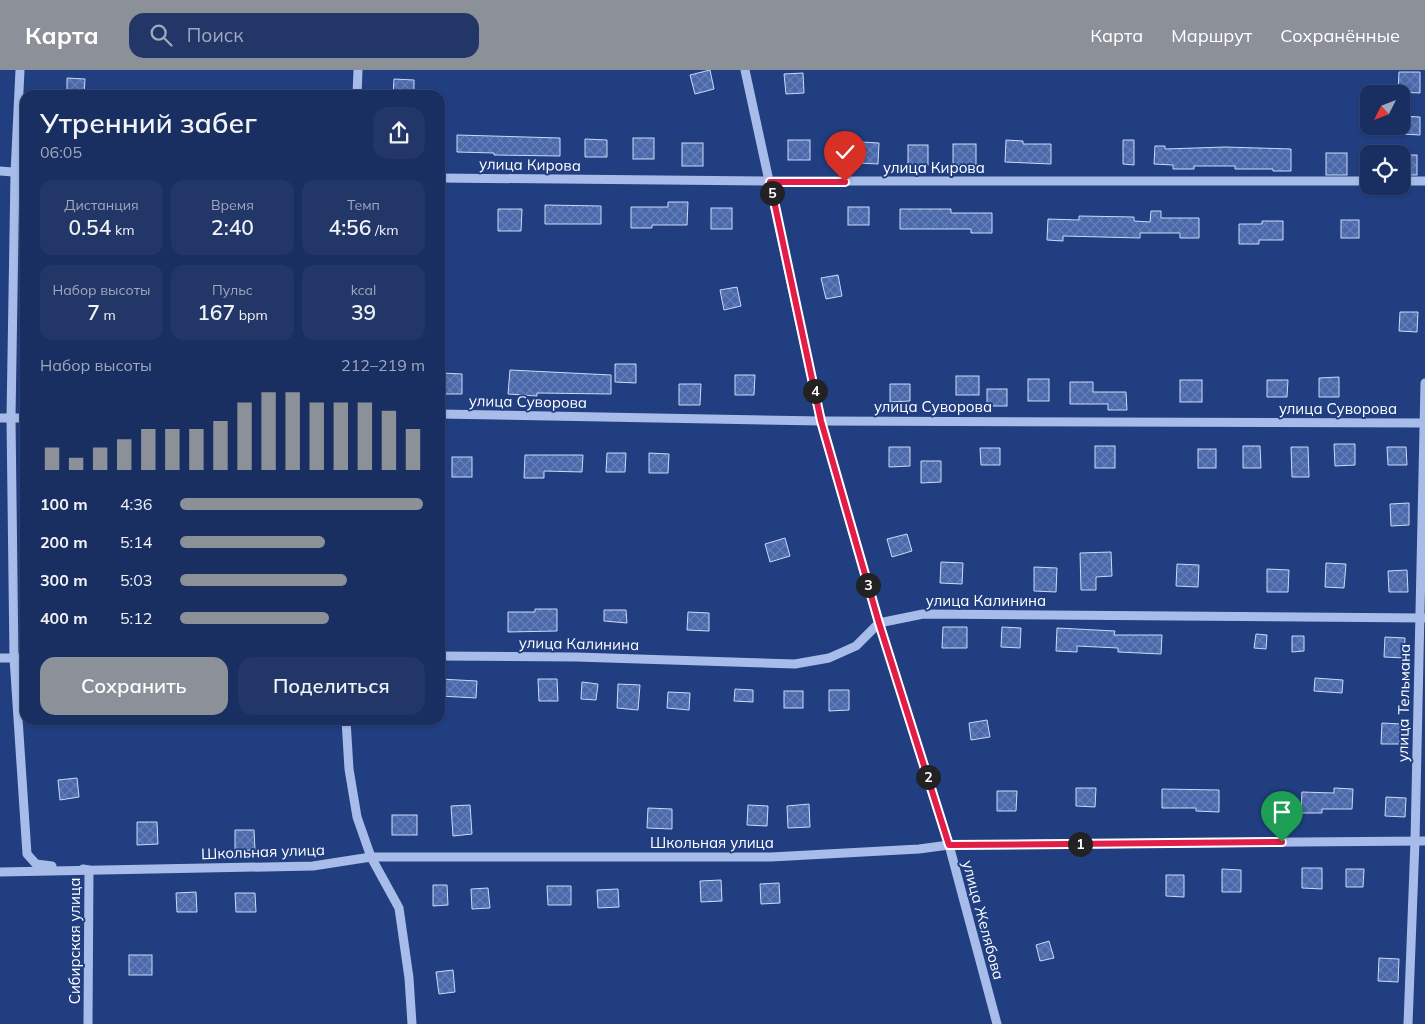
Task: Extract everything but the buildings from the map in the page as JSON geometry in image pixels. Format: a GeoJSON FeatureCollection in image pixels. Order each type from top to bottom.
{"type":"FeatureCollection","features":[{"type":"Feature","properties":{"kind":"street","name":"Сибирская улица"},"geometry":{"type":"LineString","coordinates":[[20,70],[14,172],[11,418],[14,658],[27,854],[36,864],[88,870],[88,1024]]}},
{"type":"Feature","properties":{"kind":"street"},"geometry":{"type":"LineString","coordinates":[[357,90],[358,70]]}},
{"type":"Feature","properties":{"kind":"street","name":"улица Желябова"},"geometry":{"type":"LineString","coordinates":[[745,70],[821,421],[879,623],[949,845],[997,1024]]}},
{"type":"Feature","properties":{"kind":"street"},"geometry":{"type":"LineString","coordinates":[[0,172],[20,173]]}},
{"type":"Feature","properties":{"kind":"street","name":"улица Кирова"},"geometry":{"type":"LineString","coordinates":[[445,178],[770,182],[1360,182]]}},
{"type":"Feature","properties":{"kind":"street"},"geometry":{"type":"LineString","coordinates":[[1410,182],[1425,182]]}},
{"type":"Feature","properties":{"kind":"street","name":"улица Тельмана"},"geometry":{"type":"LineString","coordinates":[[1408,1024],[1422,618],[1425,383]]}},
{"type":"Feature","properties":{"kind":"street","name":"улица Суворова"},"geometry":{"type":"LineString","coordinates":[[445,414],[821,421],[1425,423]]}},
{"type":"Feature","properties":{"kind":"street"},"geometry":{"type":"LineString","coordinates":[[0,418],[20,418]]}},
{"type":"Feature","properties":{"kind":"street","name":"улица Калинина"},"geometry":{"type":"LineString","coordinates":[[445,656],[576,657],[794,664],[829,658],[856,646],[879,623],[924,614],[1422,618]]}},
{"type":"Feature","properties":{"kind":"street"},"geometry":{"type":"LineString","coordinates":[[0,658],[20,658]]}},
{"type":"Feature","properties":{"kind":"street"},"geometry":{"type":"LineString","coordinates":[[346,725],[349,769],[356,807],[371,856],[399,908],[409,978],[412,1024]]}},
{"type":"Feature","properties":{"kind":"street","name":"Школьная улица"},"geometry":{"type":"LineString","coordinates":[[0,872],[313,866],[371,856],[771,857],[919,849],[949,845],[1425,841]]}},
{"type":"Feature","properties":{"kind":"route"},"geometry":{"type":"LineString","coordinates":[[845,182],[770,182],[821,421],[879,623],[949,845],[1282,842]]}}]}
